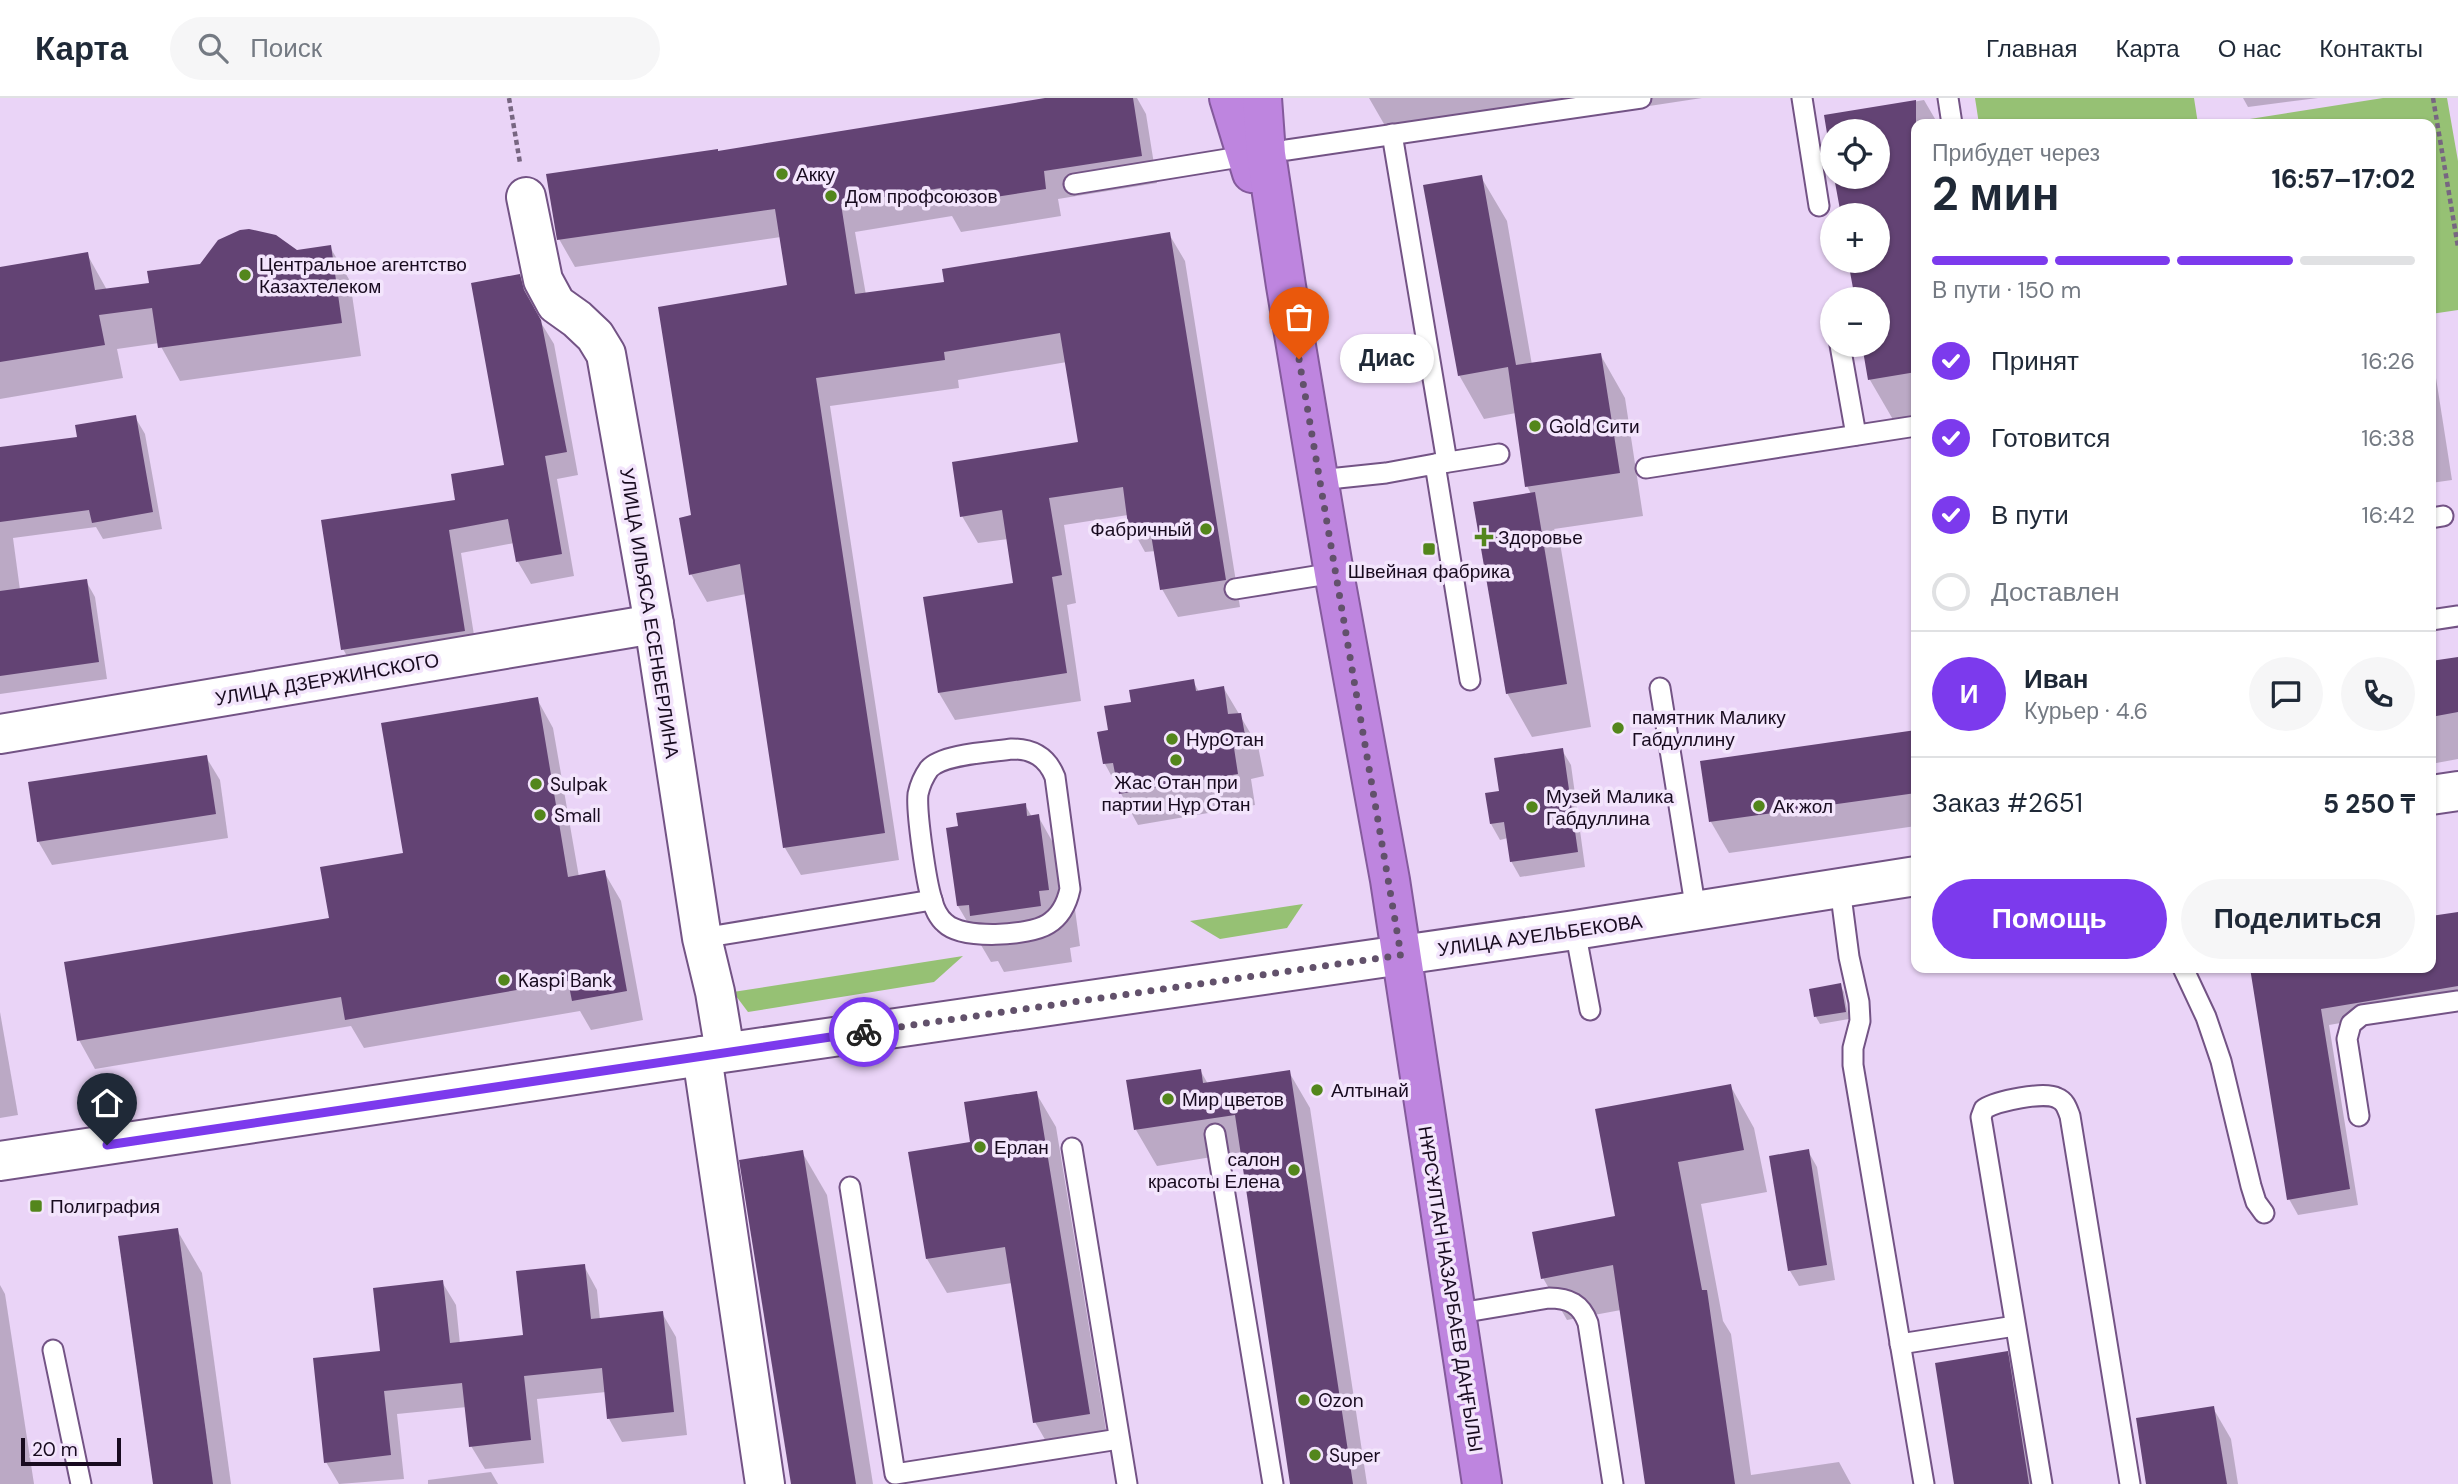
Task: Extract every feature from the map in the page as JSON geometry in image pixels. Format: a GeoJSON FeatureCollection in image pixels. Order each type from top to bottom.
{"type":"FeatureCollection","features":[{"type":"Feature","properties":{"kind":"highway"},"geometry":{"type":"LineString","coordinates":[[1229,98],[1286,286]]}},
{"type":"Feature","properties":{"kind":"highway","name":"НҰРСҰЛТАН НАЗАРБАЕВ ДАҢҒЫЛЫ"},"geometry":{"type":"LineString","coordinates":[[1262,98],[1266,153],[1286,286],[1378,814],[1482,1484]]}},
{"type":"Feature","properties":{"kind":"highway"},"geometry":{"type":"LineString","coordinates":[[1286,286],[1288,98]]}},
{"type":"Feature","properties":{"kind":"street","name":"УЛИЦА ИЛЬЯСА ЕСЕНБЕРЛИНА"},"geometry":{"type":"LineString","coordinates":[[526,197],[543,280],[556,304],[577,319],[595,337],[606,354],[653,624],[702,938],[715,992],[714,1054],[765,1484]]}},
{"type":"Feature","properties":{"kind":"street","name":"УЛИЦА ДЗЕРЖИНСКОГО"},"geometry":{"type":"LineString","coordinates":[[0,734],[653,624]]}},
{"type":"Feature","properties":{"kind":"street"},"geometry":{"type":"LineString","coordinates":[[2436,794],[2458,791]]}},
{"type":"Feature","properties":{"kind":"street","name":"УЛИЦА АУЕЛЬБЕКОВА"},"geometry":{"type":"LineString","coordinates":[[0,1161],[714,1054],[1575,930],[1911,877]]}},
{"type":"Feature","properties":{"kind":"lane"},"geometry":{"type":"LineString","coordinates":[[1287,150],[1641,98]]}},
{"type":"Feature","properties":{"kind":"lane"},"geometry":{"type":"LineString","coordinates":[[1802,98],[1819,206]]}},
{"type":"Feature","properties":{"kind":"lane"},"geometry":{"type":"LineString","coordinates":[[1948,98],[1951,119]]}},
{"type":"Feature","properties":{"kind":"lane"},"geometry":{"type":"LineString","coordinates":[[1392,134],[1470,680]]}},
{"type":"Feature","properties":{"kind":"lane"},"geometry":{"type":"LineString","coordinates":[[1074,184],[1247,156]]}},
{"type":"Feature","properties":{"kind":"lane"},"geometry":{"type":"LineString","coordinates":[[1842,357],[1856,435]]}},
{"type":"Feature","properties":{"kind":"lane"},"geometry":{"type":"LineString","coordinates":[[1646,468],[1911,427]]}},
{"type":"Feature","properties":{"kind":"lane"},"geometry":{"type":"LineString","coordinates":[[1319,480],[1386,473],[1499,454]]}},
{"type":"Feature","properties":{"kind":"lane"},"geometry":{"type":"LineString","coordinates":[[1236,589],[1334,573]]}},
{"type":"Feature","properties":{"kind":"lane"},"geometry":{"type":"LineString","coordinates":[[2436,619],[2458,616]]}},
{"type":"Feature","properties":{"kind":"lane"},"geometry":{"type":"LineString","coordinates":[[1660,688],[1696,911]]}},
{"type":"Feature","properties":{"kind":"lane"},"geometry":{"type":"LineString","coordinates":[[1012,750],[1025,750],[1039,755],[1050,764],[1055,777],[1070,889],[1065,907],[1048,925],[986,935],[954,930],[943,922],[932,900],[918,807],[922,782],[931,767],[947,759],[1012,750]]}},
{"type":"Feature","properties":{"kind":"lane"},"geometry":{"type":"LineString","coordinates":[[1840,888],[1849,957],[1859,1002],[1860,1021],[1853,1048],[1853,1065],[1924,1484]]}},
{"type":"Feature","properties":{"kind":"lane"},"geometry":{"type":"LineString","coordinates":[[702,938],[932,900]]}},
{"type":"Feature","properties":{"kind":"lane"},"geometry":{"type":"LineString","coordinates":[[1575,930],[1590,1010]]}},
{"type":"Feature","properties":{"kind":"lane"},"geometry":{"type":"LineString","coordinates":[[2185,973],[2206,1017],[2221,1061],[2250,1186],[2263,1213]]}},
{"type":"Feature","properties":{"kind":"lane"},"geometry":{"type":"LineString","coordinates":[[2360,1116],[2347,1039],[2351,1024],[2362,1015],[2458,1001]]}},
{"type":"Feature","properties":{"kind":"lane"},"geometry":{"type":"LineString","coordinates":[[2042,1484],[1981,1117],[1984,1109],[2000,1102],[2052,1096],[2060,1098],[2067,1106],[2070,1116],[2130,1484]]}},
{"type":"Feature","properties":{"kind":"lane"},"geometry":{"type":"LineString","coordinates":[[1215,1134],[1273,1484]]}},
{"type":"Feature","properties":{"kind":"lane"},"geometry":{"type":"LineString","coordinates":[[1072,1148],[1127,1484]]}},
{"type":"Feature","properties":{"kind":"lane"},"geometry":{"type":"LineString","coordinates":[[850,1187],[896,1479],[1119,1439]]}},
{"type":"Feature","properties":{"kind":"lane"},"geometry":{"type":"LineString","coordinates":[[1454,1314],[1549,1298],[1564,1298],[1584,1311],[1613,1484]]}},
{"type":"Feature","properties":{"kind":"lane"},"geometry":{"type":"LineString","coordinates":[[1900,1344],[2015,1326]]}},
{"type":"Feature","properties":{"kind":"lane"},"geometry":{"type":"LineString","coordinates":[[52,1350],[81,1484]]}},
{"type":"Feature","properties":{"kind":"path"},"geometry":{"type":"LineString","coordinates":[[509,98],[526,197]]}},
{"type":"Feature","properties":{"kind":"path"},"geometry":{"type":"LineString","coordinates":[[2433,98],[2458,247]]}},
{"type":"Feature","properties":{"kind":"green space"},"geometry":{"type":"Polygon","coordinates":[[[1975,98],[2194,98],[2197,119],[1978,119],[1975,98]]]}},
{"type":"Feature","properties":{"kind":"green space"},"geometry":{"type":"Polygon","coordinates":[[[2383,98],[2447,98],[2458,161],[2458,310],[2436,313],[2436,119],[2250,119],[2383,98]]]}},
{"type":"Feature","properties":{"kind":"green space"},"geometry":{"type":"Polygon","coordinates":[[[1303,904],[1287,928],[1220,939],[1190,921],[1303,904]]]}},
{"type":"Feature","properties":{"kind":"green space"},"geometry":{"type":"Polygon","coordinates":[[[963,956],[934,982],[748,1012],[733,992],[963,956]]]}},
{"type":"Feature","properties":{"kind":"building"},"geometry":{"type":"Polygon","coordinates":[[[1045,98],[1133,98],[1142,156],[1044,171],[1046,189],[944,205],[941,188],[841,204],[855,294],[944,282],[942,269],[1170,232],[1226,580],[1160,590],[1149,522],[1128,525],[1123,487],[1049,498],[1062,575],[1052,577],[1067,673],[938,693],[923,597],[1013,583],[1002,510],[960,517],[952,462],[1078,442],[1060,333],[944,352],[945,360],[816,378],[885,833],[783,848],[740,564],[689,575],[679,518],[691,515],[658,307],[787,285],[775,209],[557,240],[546,174],[718,151],[1045,98]]]}},
{"type":"Feature","properties":{"kind":"building"},"geometry":{"type":"Polygon","coordinates":[[[1916,100],[1916,119],[1911,119],[1911,373],[1868,380],[1864,357],[1890,357],[1890,287],[1853,287],[1850,273],[1890,273],[1890,203],[1839,203],[1836,189],[1890,189],[1890,119],[1825,119],[1824,115],[1916,100]]]}},
{"type":"Feature","properties":{"kind":"building"},"geometry":{"type":"Polygon","coordinates":[[[1482,175],[1516,365],[1601,353],[1620,473],[1525,487],[1508,367],[1458,376],[1423,185],[1482,175]]]}},
{"type":"Feature","properties":{"kind":"building"},"geometry":{"type":"Polygon","coordinates":[[[249,229],[276,235],[297,250],[331,245],[342,323],[158,348],[152,308],[99,315],[105,345],[0,362],[0,267],[88,252],[95,290],[149,283],[147,271],[200,264],[218,240],[249,229]]]}},
{"type":"Feature","properties":{"kind":"building"},"geometry":{"type":"Polygon","coordinates":[[[520,274],[524,290],[541,320],[567,452],[545,456],[562,554],[516,562],[508,519],[449,530],[465,631],[341,650],[321,520],[455,500],[451,474],[504,465],[471,283],[520,274]]]}},
{"type":"Feature","properties":{"kind":"building"},"geometry":{"type":"Polygon","coordinates":[[[136,415],[153,512],[92,523],[89,510],[0,522],[0,447],[77,437],[75,425],[136,415]]]}},
{"type":"Feature","properties":{"kind":"building"},"geometry":{"type":"Polygon","coordinates":[[[1535,492],[1567,684],[1506,694],[1473,502],[1535,492]]]}},
{"type":"Feature","properties":{"kind":"building"},"geometry":{"type":"Polygon","coordinates":[[[87,579],[99,662],[0,676],[0,591],[87,579]]]}},
{"type":"Feature","properties":{"kind":"building"},"geometry":{"type":"Polygon","coordinates":[[[2458,657],[2458,712],[2436,716],[2436,660],[2458,657]]]}},
{"type":"Feature","properties":{"kind":"building","name":"НурОтан"},"geometry":{"type":"Polygon","coordinates":[[[1194,679],[1196,691],[1224,686],[1228,714],[1241,713],[1247,746],[1234,748],[1238,774],[1119,794],[1113,763],[1103,764],[1097,732],[1108,730],[1104,706],[1131,702],[1129,690],[1194,679]]]}},
{"type":"Feature","properties":{"kind":"building"},"geometry":{"type":"Polygon","coordinates":[[[538,697],[568,877],[605,870],[627,991],[572,1001],[568,981],[345,1020],[341,997],[77,1041],[64,962],[329,918],[320,867],[403,853],[381,723],[538,697]]]}},
{"type":"Feature","properties":{"kind":"building"},"geometry":{"type":"Polygon","coordinates":[[[1911,731],[1911,794],[1709,822],[1700,761],[1911,731]]]}},
{"type":"Feature","properties":{"kind":"building"},"geometry":{"type":"Polygon","coordinates":[[[1563,748],[1578,852],[1510,862],[1504,822],[1490,824],[1485,793],[1499,791],[1494,758],[1563,748]]]}},
{"type":"Feature","properties":{"kind":"building"},"geometry":{"type":"Polygon","coordinates":[[[207,755],[216,814],[37,842],[28,782],[207,755]]]}},
{"type":"Feature","properties":{"kind":"building"},"geometry":{"type":"Polygon","coordinates":[[[1026,803],[1027,816],[1039,814],[1049,890],[1039,891],[1041,906],[970,916],[969,905],[957,906],[946,828],[958,826],[956,813],[1026,803]]]}},
{"type":"Feature","properties":{"kind":"building"},"geometry":{"type":"Polygon","coordinates":[[[2458,912],[2458,986],[2321,1009],[2350,1189],[2287,1200],[2251,973],[2436,973],[2436,915],[2458,912]]]}},
{"type":"Feature","properties":{"kind":"building"},"geometry":{"type":"Polygon","coordinates":[[[1841,983],[1846,1012],[1814,1017],[1809,989],[1841,983]]]}},
{"type":"Feature","properties":{"kind":"building"},"geometry":{"type":"Polygon","coordinates":[[[1201,1069],[1203,1083],[1290,1070],[1353,1484],[1290,1484],[1235,1115],[1134,1130],[1126,1080],[1201,1069]]]}},
{"type":"Feature","properties":{"kind":"building"},"geometry":{"type":"Polygon","coordinates":[[[1731,1084],[1744,1150],[1678,1162],[1702,1290],[1707,1290],[1735,1484],[1645,1484],[1613,1265],[1541,1279],[1532,1232],[1615,1216],[1595,1109],[1731,1084]]]}},
{"type":"Feature","properties":{"kind":"building"},"geometry":{"type":"Polygon","coordinates":[[[1037,1091],[1090,1414],[1033,1423],[1005,1247],[926,1259],[908,1152],[970,1142],[964,1102],[1037,1091]]]}},
{"type":"Feature","properties":{"kind":"building"},"geometry":{"type":"Polygon","coordinates":[[[1809,1149],[1827,1265],[1788,1271],[1769,1156],[1809,1149]]]}},
{"type":"Feature","properties":{"kind":"building"},"geometry":{"type":"Polygon","coordinates":[[[803,1150],[856,1484],[791,1484],[739,1160],[803,1150]]]}},
{"type":"Feature","properties":{"kind":"building"},"geometry":{"type":"Polygon","coordinates":[[[178,1228],[213,1484],[153,1484],[118,1236],[178,1228]]]}},
{"type":"Feature","properties":{"kind":"building"},"geometry":{"type":"Polygon","coordinates":[[[585,1264],[591,1319],[663,1311],[674,1412],[607,1419],[602,1368],[524,1376],[531,1440],[469,1447],[462,1383],[384,1391],[391,1455],[324,1463],[313,1358],[380,1351],[373,1288],[443,1280],[450,1343],[523,1335],[516,1271],[585,1264]]]}},
{"type":"Feature","properties":{"kind":"building"},"geometry":{"type":"Polygon","coordinates":[[[2008,1351],[2029,1484],[1954,1484],[1935,1363],[2008,1351]]]}},
{"type":"Feature","properties":{"kind":"building"},"geometry":{"type":"Polygon","coordinates":[[[2214,1406],[2227,1484],[2146,1484],[2136,1418],[2214,1406]]]}},
{"type":"Feature","properties":{"kind":"way so far"},"geometry":{"type":"LineString","coordinates":[[864,1032],[1401,955],[1299,359]]}},
{"type":"Feature","properties":{"kind":"place","name":"Акку"},"geometry":{"type":"Point","coordinates":[782,174]}},
{"type":"Feature","properties":{"kind":"place","name":"Дом профсоюзов"},"geometry":{"type":"Point","coordinates":[831,196]}},
{"type":"Feature","properties":{"kind":"place","name":"Центральное агентство Казахтелеком"},"geometry":{"type":"Point","coordinates":[245,275]}},
{"type":"Feature","properties":{"kind":"place","name":"Диас"},"geometry":{"type":"Point","coordinates":[1299,359]}},
{"type":"Feature","properties":{"kind":"place","name":"Gold Сити"},"geometry":{"type":"Point","coordinates":[1535,426]}},
{"type":"Feature","properties":{"kind":"place","name":"Фабричный"},"geometry":{"type":"Point","coordinates":[1206,529]}},
{"type":"Feature","properties":{"kind":"place","name":"Здоровье"},"geometry":{"type":"Point","coordinates":[1484,537]}},
{"type":"Feature","properties":{"kind":"place","name":"Швейная фабрика"},"geometry":{"type":"Point","coordinates":[1429,549]}},
{"type":"Feature","properties":{"kind":"place","name":"памятник Малику Габдуллину"},"geometry":{"type":"Point","coordinates":[1618,728]}},
{"type":"Feature","properties":{"kind":"place","name":"НурОтан"},"geometry":{"type":"Point","coordinates":[1172,739]}},
{"type":"Feature","properties":{"kind":"place","name":"Жас Отан при партии Нұр Отан"},"geometry":{"type":"Point","coordinates":[1176,760]}},
{"type":"Feature","properties":{"kind":"place","name":"Sulpak"},"geometry":{"type":"Point","coordinates":[536,784]}},
{"type":"Feature","properties":{"kind":"place","name":"Ак жол"},"geometry":{"type":"Point","coordinates":[1759,806]}},
{"type":"Feature","properties":{"kind":"place","name":"Музей Малика Габдуллина"},"geometry":{"type":"Point","coordinates":[1532,807]}},
{"type":"Feature","properties":{"kind":"place","name":"Small"},"geometry":{"type":"Point","coordinates":[540,815]}},
{"type":"Feature","properties":{"kind":"place","name":"Kaspi Bank"},"geometry":{"type":"Point","coordinates":[504,980]}},
{"type":"Feature","properties":{"kind":"place","name":"Алтынай"},"geometry":{"type":"Point","coordinates":[1317,1090]}},
{"type":"Feature","properties":{"kind":"place","name":"Мир цветов"},"geometry":{"type":"Point","coordinates":[1168,1099]}},
{"type":"Feature","properties":{"kind":"place","name":"Ерлан"},"geometry":{"type":"Point","coordinates":[980,1147]}},
{"type":"Feature","properties":{"kind":"place","name":"салон красоты Елена"},"geometry":{"type":"Point","coordinates":[1294,1170]}},
{"type":"Feature","properties":{"kind":"place","name":"Полиграфия"},"geometry":{"type":"Point","coordinates":[36,1206]}},
{"type":"Feature","properties":{"kind":"place","name":"Ozon"},"geometry":{"type":"Point","coordinates":[1304,1400]}},
{"type":"Feature","properties":{"kind":"place","name":"Super"},"geometry":{"type":"Point","coordinates":[1315,1455]}},
{"type":"Feature","properties":{"kind":"route"},"geometry":{"type":"LineString","coordinates":[[107,1145],[864,1032]]}}]}
